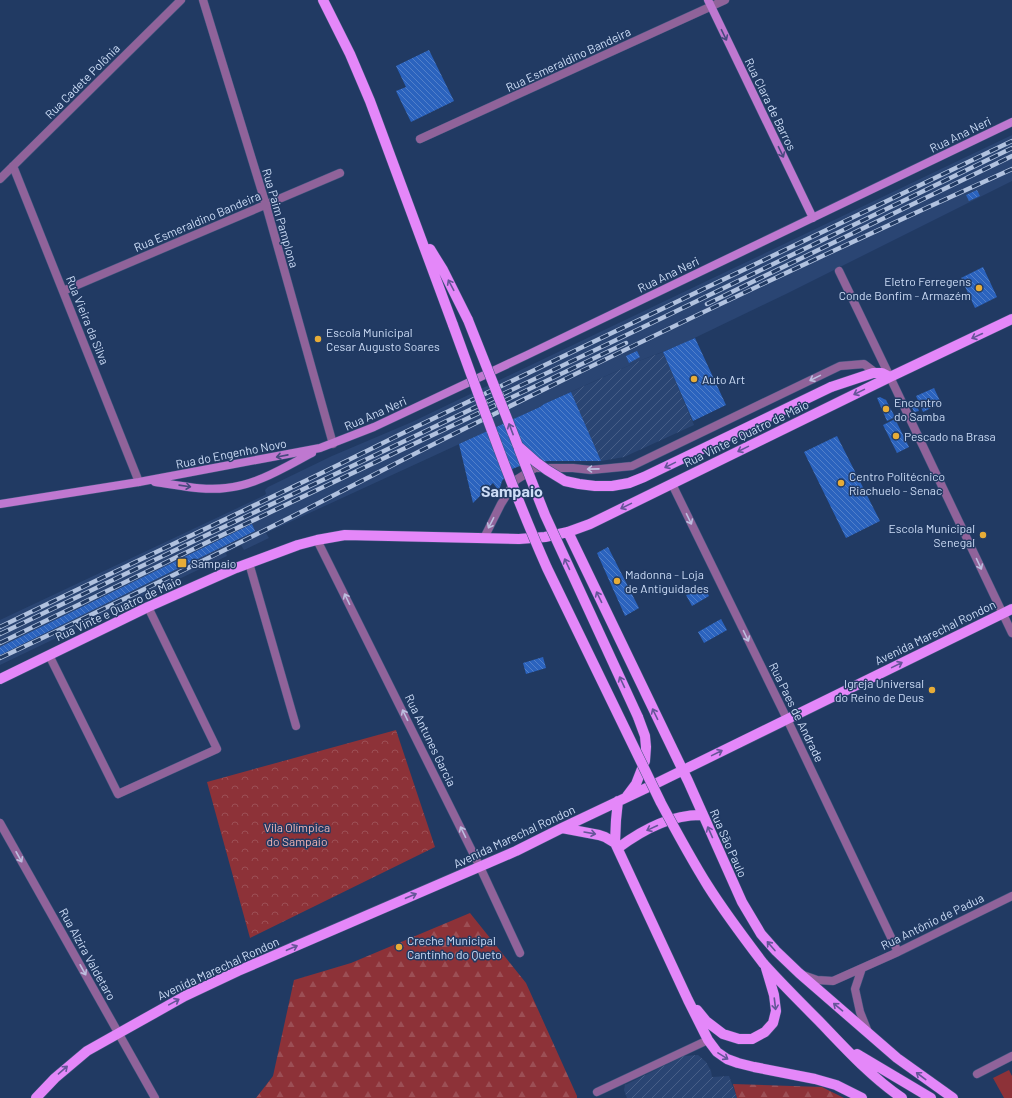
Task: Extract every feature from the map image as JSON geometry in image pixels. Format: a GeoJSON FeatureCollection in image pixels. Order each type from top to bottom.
{"type":"FeatureCollection","features":[{"type":"Feature","properties":{"kind":"main road"},"geometry":{"type":"LineString","coordinates":[[322,0],[350,54],[370,101],[522,511],[657,796],[680,840],[708,887],[747,943],[765,965],[842,1045],[893,1092],[902,1098]]}},
{"type":"Feature","properties":{"kind":"main road","name":"Rua Clara de Barros"},"geometry":{"type":"LineString","coordinates":[[709,3],[813,218]]}},
{"type":"Feature","properties":{"kind":"main road","name":"Rua Ana Neri"},"geometry":{"type":"LineString","coordinates":[[333,444],[381,424],[527,355],[1012,122]]}},
{"type":"Feature","properties":{"kind":"main road"},"geometry":{"type":"LineString","coordinates":[[419,232],[443,270],[468,320],[546,516],[638,717],[645,736],[645,760],[636,784],[622,799],[616,820],[617,846],[708,1040],[717,1052],[727,1059],[754,1067],[815,1079],[836,1085],[862,1098]]}},
{"type":"Feature","properties":{"kind":"main road","name":"Rua Vinte e Quatro de Maio"},"geometry":{"type":"LineString","coordinates":[[0,679],[148,607],[236,568],[317,540],[345,535],[519,539],[545,537],[568,532],[590,524],[1012,319]]}},
{"type":"Feature","properties":{"kind":"main road"},"geometry":{"type":"LineString","coordinates":[[518,446],[536,462],[565,481],[595,486],[612,486],[629,483],[831,387],[862,376],[876,373],[882,373],[890,377]]}},
{"type":"Feature","properties":{"kind":"main road","name":"Rua do Engenho Novo"},"geometry":{"type":"LineString","coordinates":[[0,504],[143,481],[320,448],[333,444]]}},
{"type":"Feature","properties":{"kind":"main road","name":"Rua do Engenho Novo"},"geometry":{"type":"LineString","coordinates":[[143,481],[199,488],[227,488],[263,478],[320,448]]}},
{"type":"Feature","properties":{"kind":"main road","name":"Rua São Paulo"},"geometry":{"type":"LineString","coordinates":[[568,532],[682,770],[742,902],[761,934],[799,973],[897,1058],[953,1098]]}},
{"type":"Feature","properties":{"kind":"main road","name":"Avenida Marechal Rondon"},"geometry":{"type":"LineString","coordinates":[[36,1098],[54,1078],[87,1051],[185,996],[516,851],[1007,611]]}},
{"type":"Feature","properties":{"kind":"main road"},"geometry":{"type":"LineString","coordinates":[[617,846],[665,821],[685,815],[703,815]]}},
{"type":"Feature","properties":{"kind":"main road"},"geometry":{"type":"LineString","coordinates":[[562,828],[599,835],[605,837],[617,846]]}},
{"type":"Feature","properties":{"kind":"main road"},"geometry":{"type":"LineString","coordinates":[[688,1000],[706,1021],[723,1034],[739,1039],[752,1039],[765,1032],[773,1023],[776,1011],[774,995],[765,965]]}},
{"type":"Feature","properties":{"kind":"main road"},"geometry":{"type":"LineString","coordinates":[[842,1045],[932,1098]]}},
{"type":"Feature","properties":{"kind":"street","name":"Rua Cadete Polônia"},"geometry":{"type":"LineString","coordinates":[[0,179],[181,0]]}},
{"type":"Feature","properties":{"kind":"street","name":"Rua Paim Pamplona"},"geometry":{"type":"LineString","coordinates":[[203,0],[266,205],[333,444]]}},
{"type":"Feature","properties":{"kind":"street","name":"Rua Esmeraldino Bandeira"},"geometry":{"type":"LineString","coordinates":[[420,139],[709,3],[725,0]]}},
{"type":"Feature","properties":{"kind":"street","name":"Rua Vieira da Silva"},"geometry":{"type":"LineString","coordinates":[[13,166],[63,291],[143,481]]}},
{"type":"Feature","properties":{"kind":"street","name":"Rua Esmeraldino Bandeira"},"geometry":{"type":"LineString","coordinates":[[63,291],[340,173]]}},
{"type":"Feature","properties":{"kind":"street"},"geometry":{"type":"LineString","coordinates":[[838,271],[1007,611],[1012,633]]}},
{"type":"Feature","properties":{"kind":"street","name":"Rua Vinte e Quatro de Maio"},"geometry":{"type":"LineString","coordinates":[[484,538],[501,504],[516,480],[535,468],[573,468],[591,470],[632,466],[840,366],[864,364],[876,373]]}},
{"type":"Feature","properties":{"kind":"street","name":"Rua Paes de Andrade"},"geometry":{"type":"LineString","coordinates":[[672,484],[787,719],[898,952]]}},
{"type":"Feature","properties":{"kind":"street","name":"Rua Antunes Garcia"},"geometry":{"type":"LineString","coordinates":[[317,540],[480,867],[520,953]]}},
{"type":"Feature","properties":{"kind":"street"},"geometry":{"type":"LineString","coordinates":[[249,563],[296,726]]}},
{"type":"Feature","properties":{"kind":"street"},"geometry":{"type":"LineString","coordinates":[[48,655],[118,794],[217,749],[148,607]]}},
{"type":"Feature","properties":{"kind":"street","name":"Rua Alzira Valdetaro"},"geometry":{"type":"LineString","coordinates":[[0,823],[154,1098]]}},
{"type":"Feature","properties":{"kind":"street","name":"Rua Antônio de Padua"},"geometry":{"type":"LineString","coordinates":[[799,973],[817,980],[833,981],[898,952],[1012,896]]}},
{"type":"Feature","properties":{"kind":"street"},"geometry":{"type":"LineString","coordinates":[[862,968],[855,988],[860,1012],[868,1032]]}},
{"type":"Feature","properties":{"kind":"street"},"geometry":{"type":"LineString","coordinates":[[597,1092],[708,1040]]}},
{"type":"Feature","properties":{"kind":"street"},"geometry":{"type":"LineString","coordinates":[[977,1074],[1012,1056]]}},
{"type":"Feature","properties":{"kind":"shaded area"},"geometry":{"type":"Polygon","coordinates":[[[1012,135],[1012,181],[786,294],[680,345],[639,361],[544,404],[266,533],[269,538],[244,550],[241,545],[226,553],[227,556],[0,665],[0,620],[263,496],[266,494],[265,490],[268,487],[332,456],[412,422],[1012,135]]]}},
{"type":"Feature","properties":{"kind":"shaded area"},"geometry":{"type":"Polygon","coordinates":[[[663,352],[694,425],[624,457],[601,461],[571,392],[639,361],[663,352]]]}},
{"type":"Feature","properties":{"kind":"shaded area"},"geometry":{"type":"Polygon","coordinates":[[[698,1055],[706,1062],[711,1071],[712,1077],[729,1076],[737,1098],[627,1098],[624,1090],[625,1085],[684,1056],[698,1055]]]}},
{"type":"Feature","properties":{"kind":"green space","name":"Vila Olímpica do Sampaio"},"geometry":{"type":"Polygon","coordinates":[[[396,730],[435,847],[250,938],[207,782],[396,730]]]}},
{"type":"Feature","properties":{"kind":"green space"},"geometry":{"type":"Polygon","coordinates":[[[470,913],[526,983],[577,1098],[256,1098],[273,1076],[294,980],[351,963],[470,913]]]}},
{"type":"Feature","properties":{"kind":"green space"},"geometry":{"type":"Polygon","coordinates":[[[1009,1070],[1012,1076],[1012,1098],[1004,1098],[993,1078],[1009,1070]]]}},
{"type":"Feature","properties":{"kind":"green space"},"geometry":{"type":"Polygon","coordinates":[[[733,1084],[822,1087],[844,1098],[737,1098],[733,1084]]]}},
{"type":"Feature","properties":{"kind":"building"},"geometry":{"type":"Polygon","coordinates":[[[429,50],[454,101],[411,122],[396,91],[406,87],[396,66],[429,50]]]}},
{"type":"Feature","properties":{"kind":"building"},"geometry":{"type":"Polygon","coordinates":[[[977,190],[980,196],[969,201],[966,195],[977,190]]]}},
{"type":"Feature","properties":{"kind":"building","name":"Eletro Ferregens Conde Bonfim - Armazém"},"geometry":{"type":"Polygon","coordinates":[[[983,267],[997,297],[975,308],[961,278],[983,267]]]}},
{"type":"Feature","properties":{"kind":"building","name":"Auto Art"},"geometry":{"type":"Polygon","coordinates":[[[695,338],[726,405],[693,421],[663,352],[695,338]]]}},
{"type":"Feature","properties":{"kind":"building"},"geometry":{"type":"Polygon","coordinates":[[[637,351],[640,357],[629,363],[626,356],[637,351]]]}},
{"type":"Feature","properties":{"kind":"building"},"geometry":{"type":"Polygon","coordinates":[[[934,388],[941,403],[923,412],[916,396],[934,388]]]}},
{"type":"Feature","properties":{"kind":"building"},"geometry":{"type":"Polygon","coordinates":[[[571,392],[601,461],[548,461],[528,463],[512,469],[502,481],[499,491],[493,483],[473,503],[459,444],[571,392]]]}},
{"type":"Feature","properties":{"kind":"building","name":"Encontro do Samba"},"geometry":{"type":"Polygon","coordinates":[[[880,397],[886,400],[895,417],[887,421],[877,398],[880,397]]]}},
{"type":"Feature","properties":{"kind":"building"},"geometry":{"type":"Polygon","coordinates":[[[915,401],[919,411],[914,412],[910,403],[915,401]]]}},
{"type":"Feature","properties":{"kind":"building","name":"Pescado na Brasa"},"geometry":{"type":"Polygon","coordinates":[[[895,419],[909,447],[897,453],[883,425],[895,419]]]}},
{"type":"Feature","properties":{"kind":"building","name":"Centro Politécnico Riachuelo - Senac"},"geometry":{"type":"Polygon","coordinates":[[[837,436],[880,521],[846,538],[804,452],[837,436]]]}},
{"type":"Feature","properties":{"kind":"building"},"geometry":{"type":"Polygon","coordinates":[[[252,524],[255,531],[0,655],[0,647],[252,524]]]}},
{"type":"Feature","properties":{"kind":"building","name":"Madonna - Loja de Antiguidades"},"geometry":{"type":"Polygon","coordinates":[[[608,547],[639,608],[625,616],[597,553],[608,547]]]}},
{"type":"Feature","properties":{"kind":"building"},"geometry":{"type":"Polygon","coordinates":[[[703,586],[709,596],[692,606],[686,595],[703,586]]]}},
{"type":"Feature","properties":{"kind":"building"},"geometry":{"type":"Polygon","coordinates":[[[721,619],[727,630],[704,643],[698,632],[721,619]]]}},
{"type":"Feature","properties":{"kind":"building"},"geometry":{"type":"Polygon","coordinates":[[[543,657],[546,668],[526,674],[523,663],[543,657]]]}},
{"type":"Feature","properties":{"kind":"railway"},"geometry":{"type":"LineString","coordinates":[[0,627],[1012,141]]}},
{"type":"Feature","properties":{"kind":"railway"},"geometry":{"type":"LineString","coordinates":[[0,634],[660,319],[1012,148]]}},
{"type":"Feature","properties":{"kind":"railway"},"geometry":{"type":"LineString","coordinates":[[707,304],[1012,156]]}},
{"type":"Feature","properties":{"kind":"railway"},"geometry":{"type":"LineString","coordinates":[[0,658],[229,548],[455,434],[743,293],[1012,169]]}},
{"type":"Feature","properties":{"kind":"railway"},"geometry":{"type":"LineString","coordinates":[[0,643],[216,538],[626,343]]}},
{"type":"Feature","properties":{"kind":"place","name":"Eletro Ferregens Conde Bonfim - Armazém"},"geometry":{"type":"Point","coordinates":[979,288]}},
{"type":"Feature","properties":{"kind":"place","name":"Escola Municipal Cesar Augusto Soares"},"geometry":{"type":"Point","coordinates":[318,339]}},
{"type":"Feature","properties":{"kind":"place","name":"Auto Art"},"geometry":{"type":"Point","coordinates":[694,379]}},
{"type":"Feature","properties":{"kind":"place","name":"Encontro do Samba"},"geometry":{"type":"Point","coordinates":[886,409]}},
{"type":"Feature","properties":{"kind":"place","name":"Pescado na Brasa"},"geometry":{"type":"Point","coordinates":[896,436]}},
{"type":"Feature","properties":{"kind":"place","name":"Centro Politécnico Riachuelo - Senac"},"geometry":{"type":"Point","coordinates":[841,483]}},
{"type":"Feature","properties":{"kind":"place","name":"Escola Municipal Senegal"},"geometry":{"type":"Point","coordinates":[983,535]}},
{"type":"Feature","properties":{"kind":"place","name":"Sampaio"},"geometry":{"type":"Point","coordinates":[182,563]}},
{"type":"Feature","properties":{"kind":"place","name":"Madonna - Loja de Antiguidades"},"geometry":{"type":"Point","coordinates":[617,581]}},
{"type":"Feature","properties":{"kind":"place","name":"Igreja Universal do Reino de Deus"},"geometry":{"type":"Point","coordinates":[932,690]}},
{"type":"Feature","properties":{"kind":"place","name":"Creche Municipal Cantinho do Queto"},"geometry":{"type":"Point","coordinates":[399,947]}},
{"type":"Feature","properties":{"kind":"district","name":"Sampaio"},"geometry":{"type":"Point","coordinates":[512,490]}}]}
